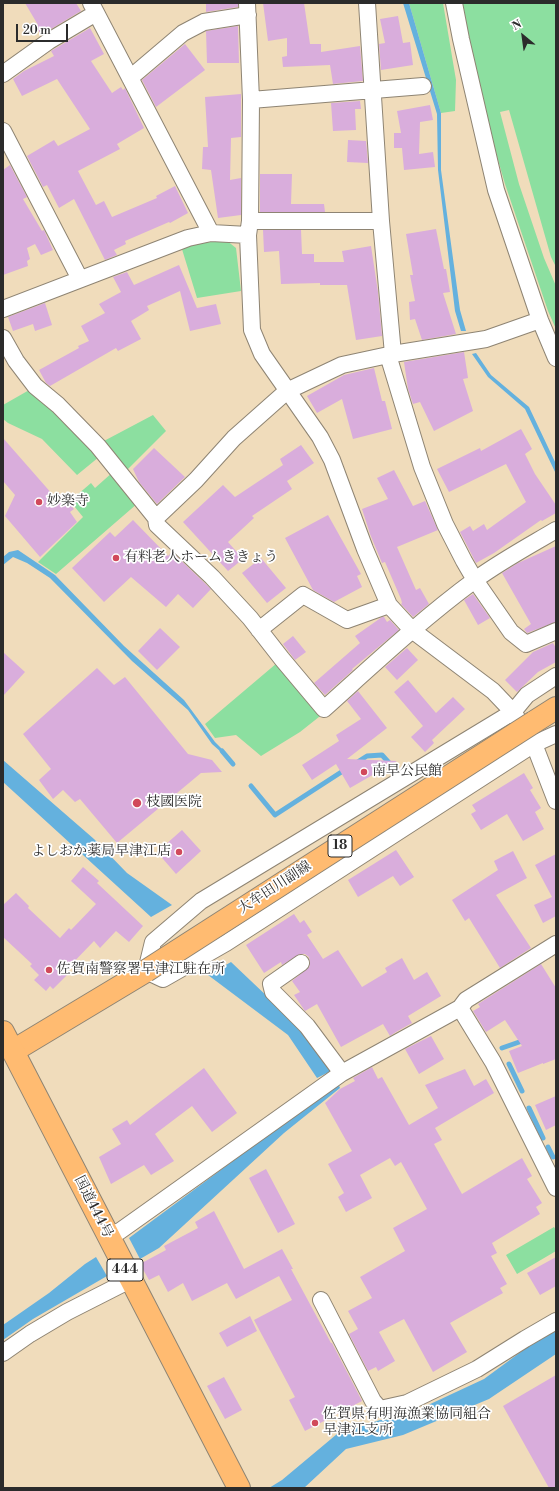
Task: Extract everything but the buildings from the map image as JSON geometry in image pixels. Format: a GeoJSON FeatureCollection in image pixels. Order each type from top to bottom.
{"type":"FeatureCollection","features":[{"type":"Feature","properties":{"kind":"main road","name":"大牟田川副線"},"geometry":{"type":"LineString","coordinates":[[6,1046],[146,970],[556,708]]}},
{"type":"Feature","properties":{"kind":"main road","name":"国道444号"},"geometry":{"type":"LineString","coordinates":[[6,1046],[108,1236],[239,1488]]}},
{"type":"Feature","properties":{"kind":"street"},"geometry":{"type":"LineString","coordinates":[[367,3],[374,91],[390,355],[422,467],[445,524],[464,561],[475,580],[511,632],[526,644],[556,631]]}},
{"type":"Feature","properties":{"kind":"street"},"geometry":{"type":"LineString","coordinates":[[454,3],[496,190],[540,320],[556,358]]}},
{"type":"Feature","properties":{"kind":"street"},"geometry":{"type":"LineString","coordinates":[[3,74],[93,8],[211,232]]}},
{"type":"Feature","properties":{"kind":"street"},"geometry":{"type":"LineString","coordinates":[[130,78],[183,33],[204,22],[247,9],[251,100],[249,228],[252,330],[262,354],[286,391],[320,437],[332,460],[389,605],[412,630],[493,691],[513,712],[534,744],[556,801]]}},
{"type":"Feature","properties":{"kind":"street"},"geometry":{"type":"LineString","coordinates":[[251,100],[423,86]]}},
{"type":"Feature","properties":{"kind":"street"},"geometry":{"type":"LineString","coordinates":[[3,131],[80,279]]}},
{"type":"Feature","properties":{"kind":"street"},"geometry":{"type":"LineString","coordinates":[[3,309],[188,238],[211,232],[249,228],[381,221]]}},
{"type":"Feature","properties":{"kind":"street"},"geometry":{"type":"LineString","coordinates":[[156,518],[196,480],[234,438],[286,391],[342,365],[390,355],[486,339],[540,320]]}},
{"type":"Feature","properties":{"kind":"street"},"geometry":{"type":"LineString","coordinates":[[3,338],[16,361],[35,386],[58,405],[98,446],[156,518],[157,525],[212,577],[259,630],[324,709],[412,630],[475,580],[504,560],[556,530]]}},
{"type":"Feature","properties":{"kind":"street"},"geometry":{"type":"LineString","coordinates":[[259,630],[303,594],[347,620],[389,605]]}},
{"type":"Feature","properties":{"kind":"street"},"geometry":{"type":"LineString","coordinates":[[556,676],[527,695],[513,712],[201,901],[153,942],[146,970],[163,979],[226,943],[534,744],[556,734]]}},
{"type":"Feature","properties":{"kind":"street"},"geometry":{"type":"LineString","coordinates":[[108,1236],[120,1231],[342,1073],[460,1008],[466,1000],[556,944]]}},
{"type":"Feature","properties":{"kind":"street"},"geometry":{"type":"LineString","coordinates":[[301,963],[272,984],[273,992],[307,1026],[342,1073]]}},
{"type":"Feature","properties":{"kind":"street"},"geometry":{"type":"LineString","coordinates":[[460,1008],[493,1062],[556,1188]]}},
{"type":"Feature","properties":{"kind":"street"},"geometry":{"type":"LineString","coordinates":[[3,1353],[30,1334],[67,1312],[130,1280]]}},
{"type":"Feature","properties":{"kind":"street"},"geometry":{"type":"LineString","coordinates":[[321,1300],[373,1401],[380,1409],[407,1403],[477,1368],[556,1321]]}},
{"type":"Feature","properties":{"kind":"green space"},"geometry":{"type":"Polygon","coordinates":[[[409,3],[443,3],[456,80],[455,111],[441,113],[409,3]]]}},
{"type":"Feature","properties":{"kind":"green space"},"geometry":{"type":"Polygon","coordinates":[[[461,3],[556,3],[556,267],[551,257],[509,110],[500,112],[519,184],[544,258],[556,286],[556,329],[548,311],[505,184],[485,115],[461,3]]]}},
{"type":"Feature","properties":{"kind":"green space"},"geometry":{"type":"Polygon","coordinates":[[[226,240],[236,248],[241,291],[197,298],[181,246],[226,240]]]}},
{"type":"Feature","properties":{"kind":"green space"},"geometry":{"type":"Polygon","coordinates":[[[31,389],[99,457],[77,475],[42,439],[8,423],[3,419],[3,405],[31,389]]]}},
{"type":"Feature","properties":{"kind":"green space"},"geometry":{"type":"Polygon","coordinates":[[[153,415],[166,431],[125,472],[102,442],[153,415]]]}},
{"type":"Feature","properties":{"kind":"green space"},"geometry":{"type":"Polygon","coordinates":[[[113,472],[138,503],[56,574],[38,562],[83,517],[70,501],[91,483],[95,488],[113,472]]]}},
{"type":"Feature","properties":{"kind":"green space"},"geometry":{"type":"Polygon","coordinates":[[[277,663],[324,713],[300,732],[261,756],[236,735],[215,738],[205,724],[277,663]]]}},
{"type":"Feature","properties":{"kind":"green space"},"geometry":{"type":"Polygon","coordinates":[[[554,1227],[556,1230],[556,1251],[517,1274],[506,1255],[554,1227]]]}},
{"type":"Feature","properties":{"kind":"water"},"geometry":{"type":"Polygon","coordinates":[[[403,3],[409,3],[441,113],[441,170],[460,310],[466,331],[461,331],[455,311],[438,170],[437,114],[403,3]]]}},
{"type":"Feature","properties":{"kind":"water"},"geometry":{"type":"Polygon","coordinates":[[[476,353],[491,375],[529,407],[556,464],[556,474],[525,409],[488,377],[472,354],[476,353]]]}},
{"type":"Feature","properties":{"kind":"water"},"geometry":{"type":"Polygon","coordinates":[[[18,550],[55,575],[124,646],[184,700],[215,742],[223,750],[221,752],[212,744],[188,710],[132,661],[50,578],[27,563],[13,557],[3,565],[3,557],[9,552],[18,550]]]}},
{"type":"Feature","properties":{"kind":"water"},"geometry":{"type":"Polygon","coordinates":[[[3,760],[94,839],[127,873],[172,905],[151,917],[3,782],[3,760]]]}},
{"type":"Feature","properties":{"kind":"water"},"geometry":{"type":"Polygon","coordinates":[[[231,962],[290,1018],[333,1070],[317,1078],[288,1035],[208,975],[231,962]]]}},
{"type":"Feature","properties":{"kind":"water"},"geometry":{"type":"Polygon","coordinates":[[[338,1083],[340,1088],[284,1133],[159,1248],[140,1259],[129,1238],[338,1083]]]}},
{"type":"Feature","properties":{"kind":"water"},"geometry":{"type":"Polygon","coordinates":[[[96,1257],[107,1276],[33,1319],[3,1340],[3,1325],[49,1293],[96,1257]]]}},
{"type":"Feature","properties":{"kind":"water"},"geometry":{"type":"Polygon","coordinates":[[[556,1330],[556,1354],[489,1399],[403,1435],[346,1449],[304,1488],[269,1488],[282,1480],[337,1434],[380,1420],[398,1419],[484,1379],[537,1340],[556,1330]]]}},
{"type":"Feature","properties":{"kind":"waterway"},"geometry":{"type":"LineString","coordinates":[[222,751],[233,764]]}},
{"type":"Feature","properties":{"kind":"waterway"},"geometry":{"type":"LineString","coordinates":[[356,763],[367,756],[382,755],[391,765]]}},
{"type":"Feature","properties":{"kind":"waterway"},"geometry":{"type":"LineString","coordinates":[[251,786],[275,815],[346,769]]}},
{"type":"Feature","properties":{"kind":"waterway"},"geometry":{"type":"LineString","coordinates":[[502,1048],[525,1040]]}},
{"type":"Feature","properties":{"kind":"waterway"},"geometry":{"type":"LineString","coordinates":[[509,1064],[522,1091]]}},
{"type":"Feature","properties":{"kind":"waterway"},"geometry":{"type":"LineString","coordinates":[[529,1108],[543,1138]]}},
{"type":"Feature","properties":{"kind":"waterway"},"geometry":{"type":"LineString","coordinates":[[548,1147],[553,1157]]}},
{"type":"Feature","properties":{"kind":"place","name":"妙楽寺"},"geometry":{"type":"Point","coordinates":[39,502]}},
{"type":"Feature","properties":{"kind":"place","name":"有料老人ホームききょう"},"geometry":{"type":"Point","coordinates":[116,558]}},
{"type":"Feature","properties":{"kind":"place","name":"南早公民館"},"geometry":{"type":"Point","coordinates":[364,772]}},
{"type":"Feature","properties":{"kind":"place","name":"枝國医院"},"geometry":{"type":"Point","coordinates":[137,803]}},
{"type":"Feature","properties":{"kind":"place","name":"よしおか薬局早津江店"},"geometry":{"type":"Point","coordinates":[179,852]}},
{"type":"Feature","properties":{"kind":"place","name":"佐賀南警察署早津江駐在所"},"geometry":{"type":"Point","coordinates":[49,970]}},
{"type":"Feature","properties":{"kind":"place","name":"佐賀県有明海漁業協同組合 早津江支所"},"geometry":{"type":"Point","coordinates":[315,1423]}}]}
